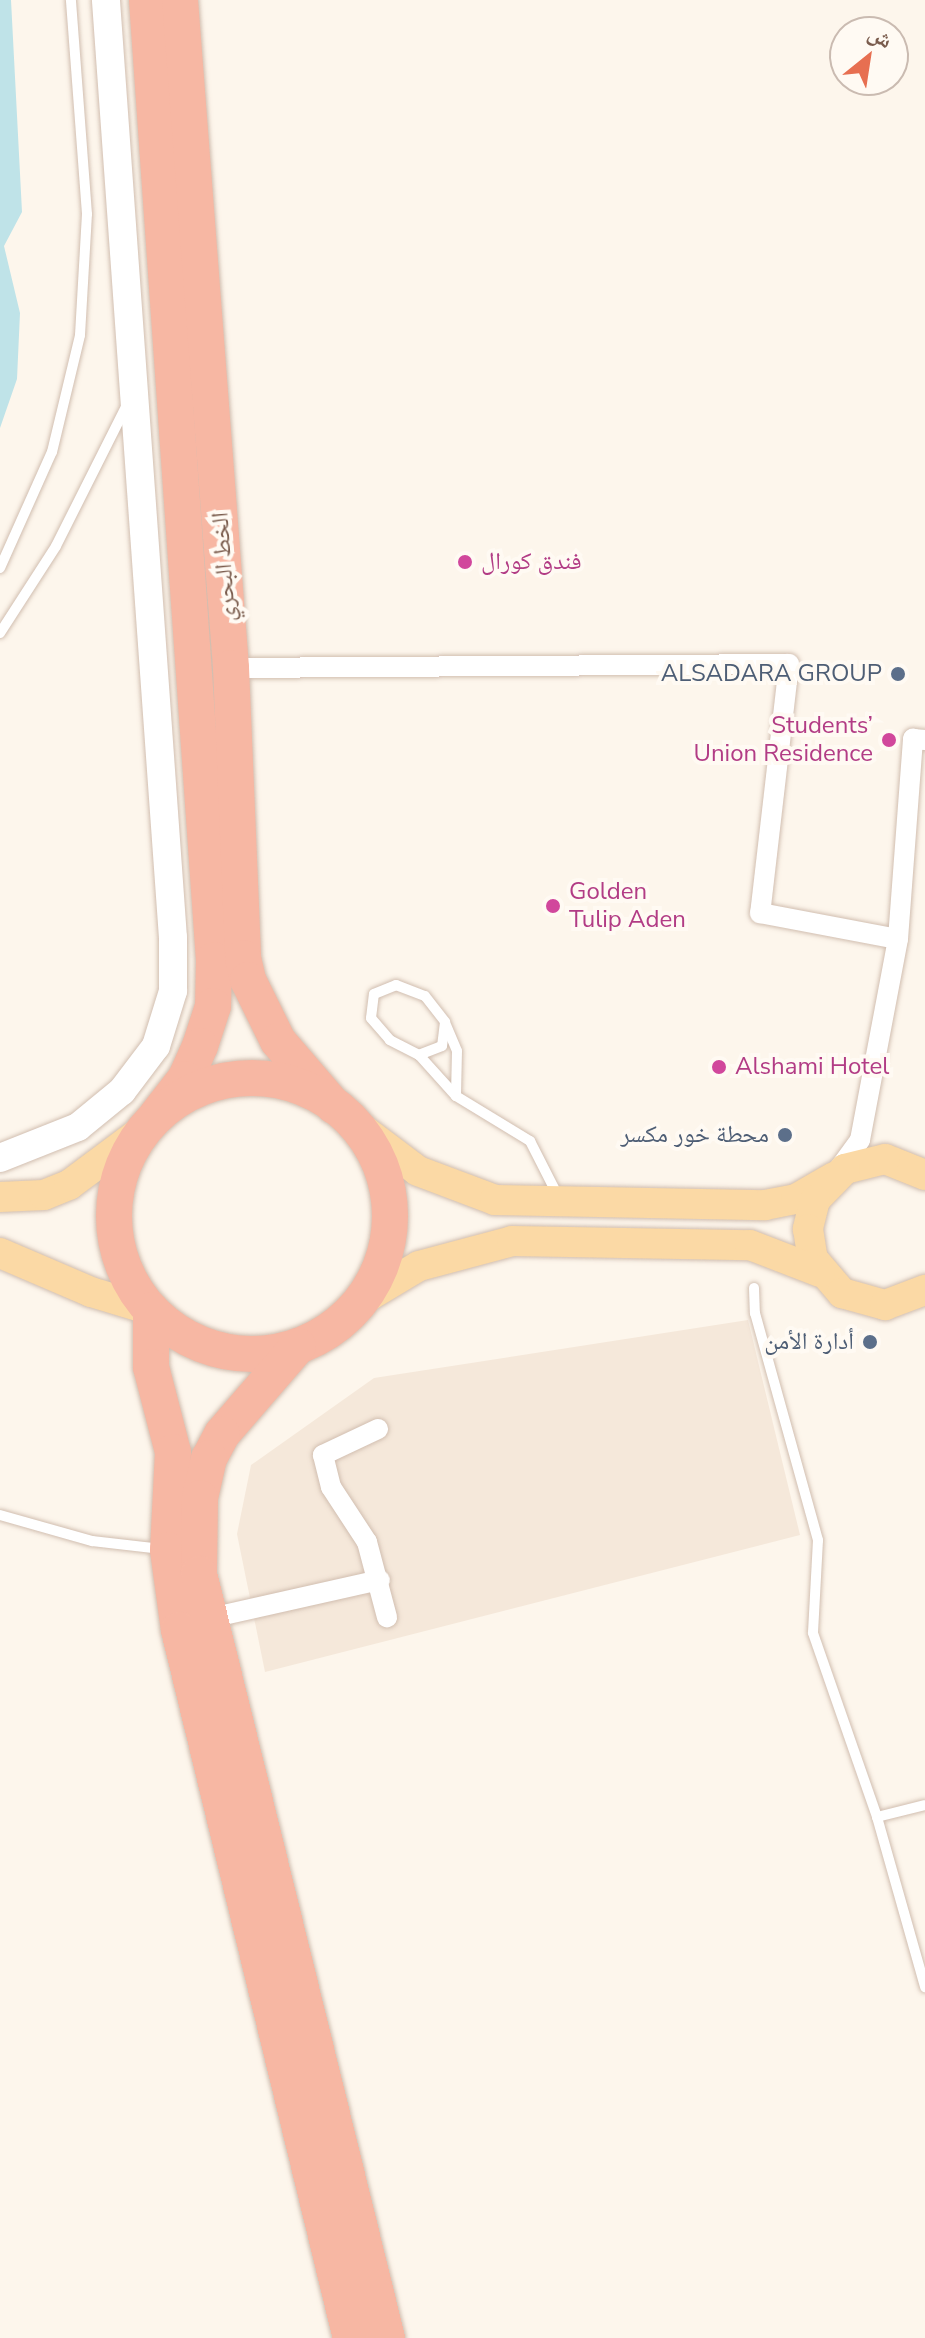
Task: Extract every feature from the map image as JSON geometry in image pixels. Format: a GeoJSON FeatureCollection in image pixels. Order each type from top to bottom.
{"type":"FeatureCollection","features":[{"type":"Feature","properties":{"kind":"highway","name":"الخط البحري"},"geometry":{"type":"LineString","coordinates":[[147,0],[214,960],[213,1006],[200,1046],[185,1079],[151,1122]]}},
{"type":"Feature","properties":{"kind":"highway","name":"الخط البحري"},"geometry":{"type":"LineString","coordinates":[[180,0],[231,668],[248,980],[278,1041],[342,1112]]}},
{"type":"Feature","properties":{"kind":"highway"},"geometry":{"type":"LineString","coordinates":[[244,1078],[291,1084],[342,1112],[373,1150],[390,1207],[381,1266],[362,1300],[333,1328],[298,1346],[259,1354],[219,1350],[182,1335],[151,1310],[125,1268],[114,1220],[121,1172],[151,1122],[197,1089],[244,1078]]}},
{"type":"Feature","properties":{"kind":"highway"},"geometry":{"type":"LineString","coordinates":[[151,1310],[151,1367],[173,1452],[168,1550],[179,1630],[351,2338]]}},
{"type":"Feature","properties":{"kind":"highway"},"geometry":{"type":"LineString","coordinates":[[298,1346],[222,1434],[209,1458],[197,1536],[210,1618],[387,2338]]}},
{"type":"Feature","properties":{"kind":"highway"},"geometry":{"type":"LineString","coordinates":[[299,2129],[334,2123]]}},
{"type":"Feature","properties":{"kind":"main road"},"geometry":{"type":"LineString","coordinates":[[342,1112],[418,1171],[463,1191],[495,1200],[765,1205],[796,1199],[871,1160],[916,1163]]}},
{"type":"Feature","properties":{"kind":"main road"},"geometry":{"type":"LineString","coordinates":[[0,1197],[44,1195],[69,1185],[151,1122]]}},
{"type":"Feature","properties":{"kind":"main road"},"geometry":{"type":"LineString","coordinates":[[820,1272],[809,1244],[810,1214],[834,1177]]}},
{"type":"Feature","properties":{"kind":"main road"},"geometry":{"type":"LineString","coordinates":[[362,1300],[419,1266],[512,1241],[750,1245],[820,1272],[855,1300],[917,1301]]}},
{"type":"Feature","properties":{"kind":"main road"},"geometry":{"type":"LineString","coordinates":[[0,1253],[91,1292],[151,1310]]}},
{"type":"Feature","properties":{"kind":"street"},"geometry":{"type":"LineString","coordinates":[[0,1158],[52,1140],[101,1111],[141,1070],[168,1018],[173,938],[106,0]]}},
{"type":"Feature","properties":{"kind":"street"},"geometry":{"type":"LineString","coordinates":[[231,668],[789,664],[760,913],[898,939]]}},
{"type":"Feature","properties":{"kind":"street"},"geometry":{"type":"LineString","coordinates":[[834,1177],[860,1140],[898,939],[913,739],[925,740]]}},
{"type":"Feature","properties":{"kind":"street"},"geometry":{"type":"LineString","coordinates":[[378,1429],[323,1455],[331,1487],[367,1542],[380,1580],[387,1617]]}},
{"type":"Feature","properties":{"kind":"street"},"geometry":{"type":"LineString","coordinates":[[210,1618],[380,1580]]}},
{"type":"Feature","properties":{"kind":"lane"},"geometry":{"type":"LineString","coordinates":[[0,568],[52,452],[80,335],[87,214],[71,0]]}},
{"type":"Feature","properties":{"kind":"lane"},"geometry":{"type":"LineString","coordinates":[[0,633],[56,546],[134,388]]}},
{"type":"Feature","properties":{"kind":"lane"},"geometry":{"type":"LineString","coordinates":[[456,1096],[457,1051],[445,1022],[425,996],[396,985],[374,994],[371,1018],[390,1040],[419,1055],[456,1096],[530,1141],[560,1200]]}},
{"type":"Feature","properties":{"kind":"lane"},"geometry":{"type":"LineString","coordinates":[[419,1055],[442,1046],[445,1022]]}},
{"type":"Feature","properties":{"kind":"lane"},"geometry":{"type":"LineString","coordinates":[[754,1288],[755,1313],[818,1540],[813,1633],[877,1817],[925,1987]]}},
{"type":"Feature","properties":{"kind":"lane"},"geometry":{"type":"LineString","coordinates":[[0,1515],[92,1541],[168,1550]]}},
{"type":"Feature","properties":{"kind":"lane"},"geometry":{"type":"LineString","coordinates":[[877,1817],[925,1805]]}},
{"type":"Feature","properties":{"kind":"shaded area"},"geometry":{"type":"Polygon","coordinates":[[[748,1320],[800,1535],[265,1672],[237,1534],[251,1465],[374,1378],[748,1320]]]}},
{"type":"Feature","properties":{"kind":"water"},"geometry":{"type":"Polygon","coordinates":[[[0,0],[11,0],[22,212],[4,246],[20,313],[17,379],[0,428],[0,0]]]}},
{"type":"Feature","properties":{"kind":"place","name":"فندق كورال"},"geometry":{"type":"Point","coordinates":[465,562]}},
{"type":"Feature","properties":{"kind":"place","name":"ALSADARA GROUP"},"geometry":{"type":"Point","coordinates":[898,674]}},
{"type":"Feature","properties":{"kind":"place","name":"Students’ Union Residence"},"geometry":{"type":"Point","coordinates":[889,740]}},
{"type":"Feature","properties":{"kind":"place","name":"Golden Tulip Aden"},"geometry":{"type":"Point","coordinates":[553,906]}},
{"type":"Feature","properties":{"kind":"place","name":"Alshami Hotel"},"geometry":{"type":"Point","coordinates":[719,1067]}},
{"type":"Feature","properties":{"kind":"place","name":"محطة خور مكسر"},"geometry":{"type":"Point","coordinates":[785,1135]}},
{"type":"Feature","properties":{"kind":"place","name":"أدارة الأمن"},"geometry":{"type":"Point","coordinates":[870,1342]}}]}
